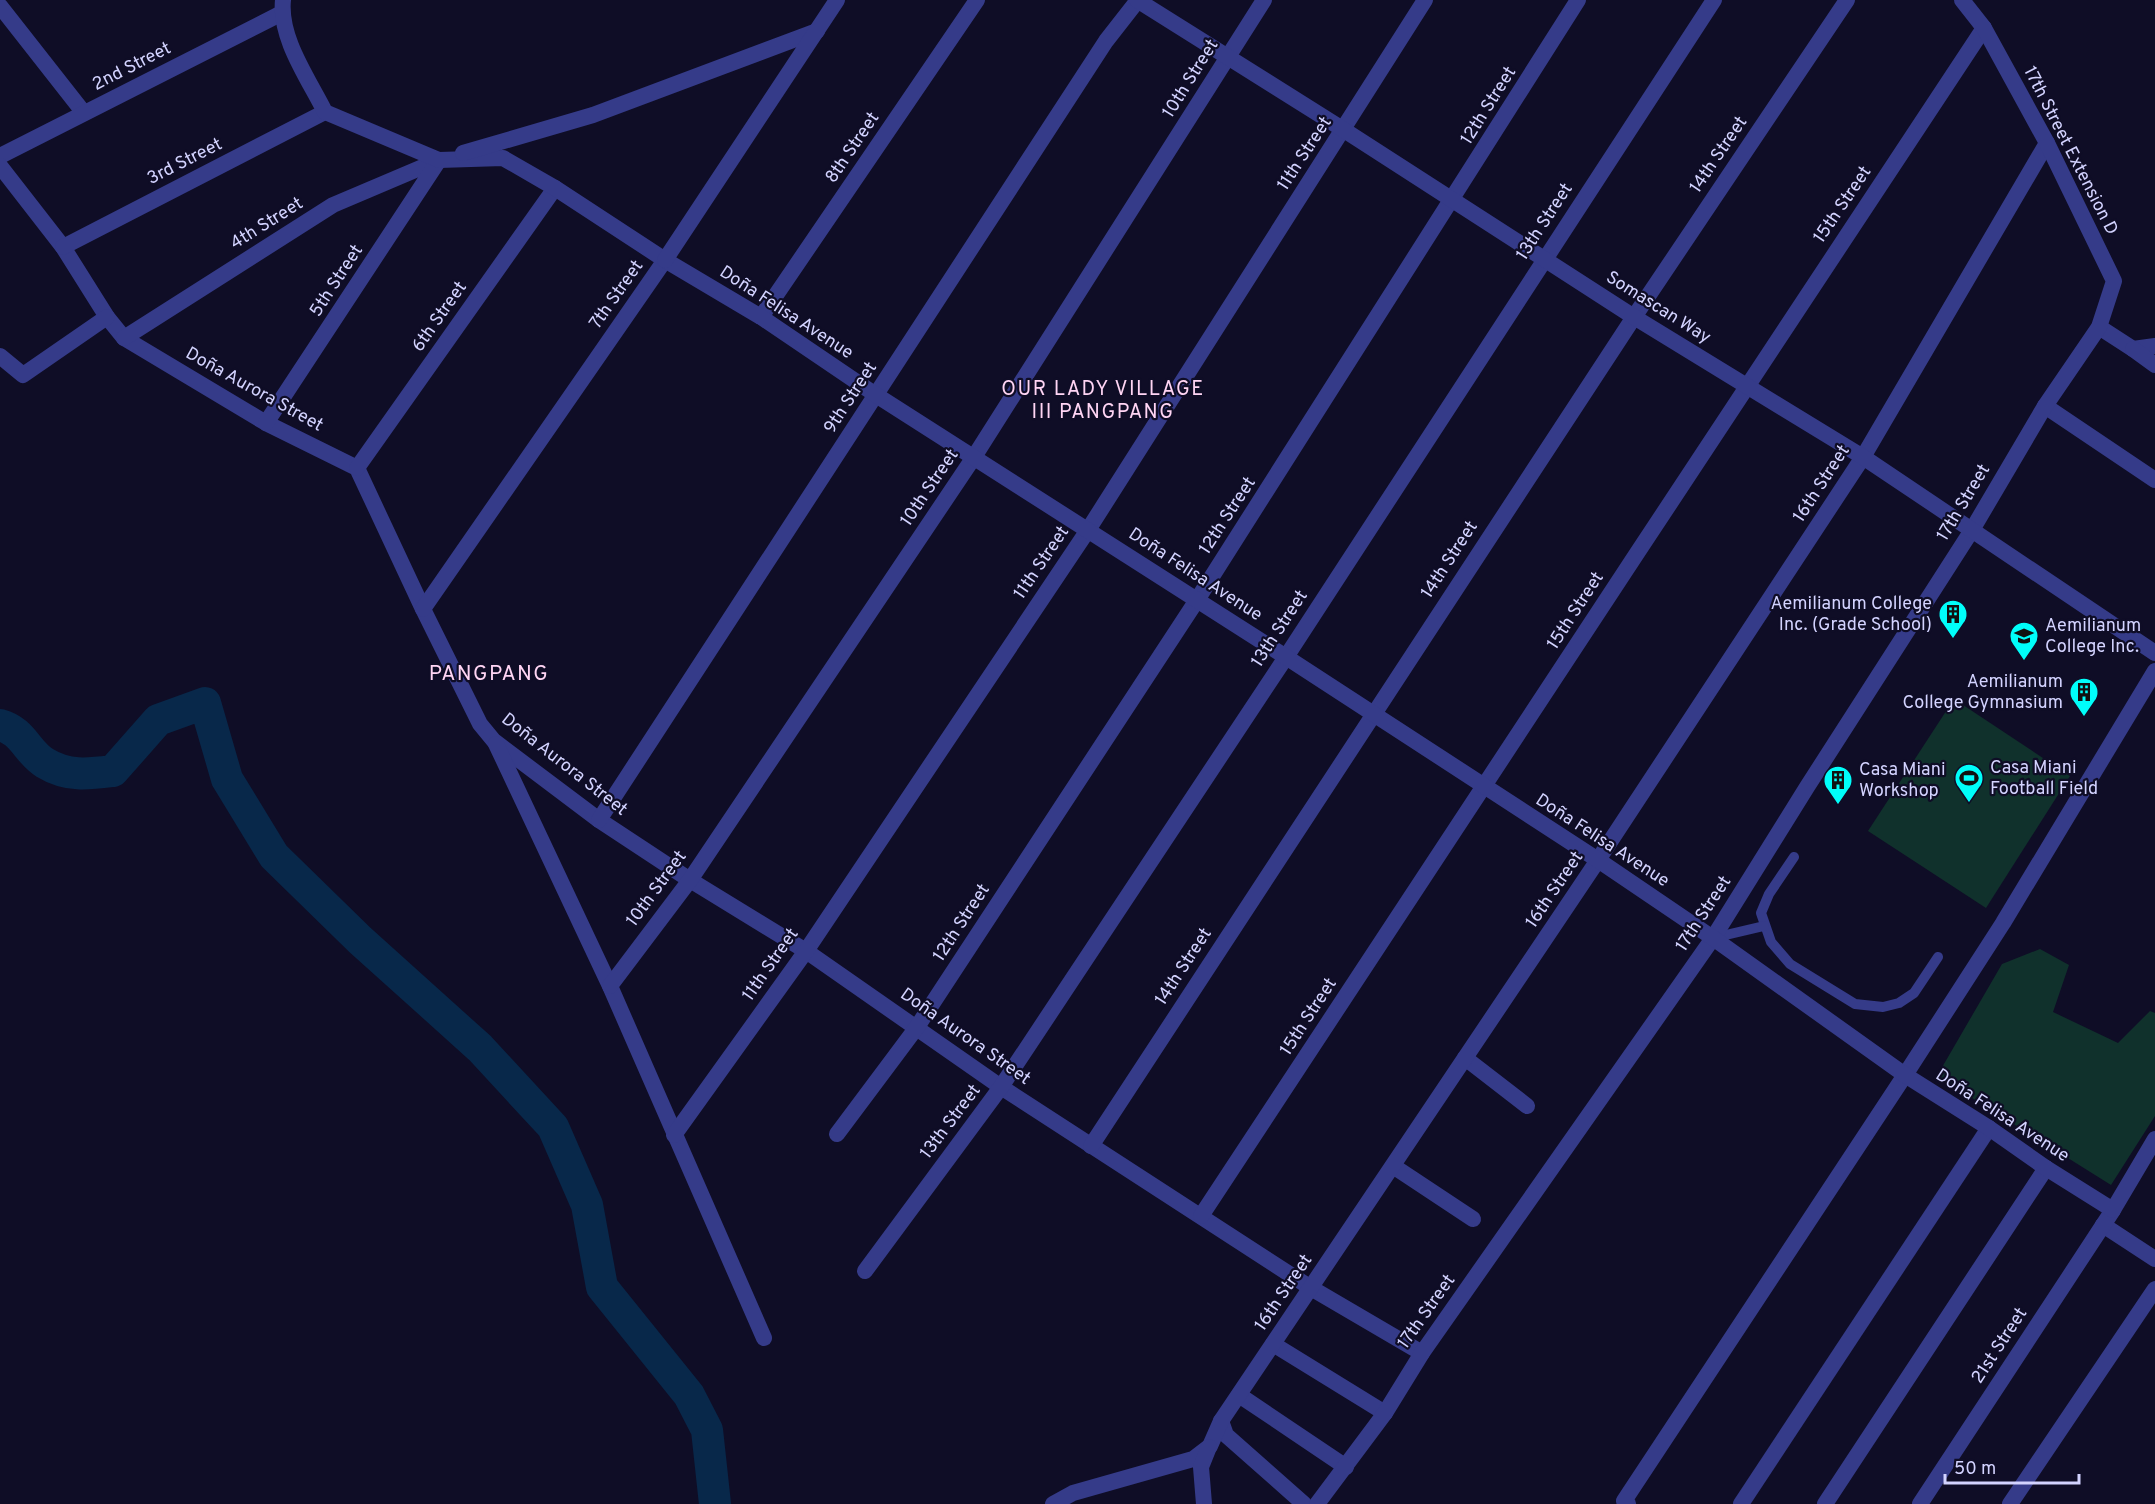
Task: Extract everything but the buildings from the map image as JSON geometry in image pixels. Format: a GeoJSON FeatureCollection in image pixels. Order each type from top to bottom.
{"type":"FeatureCollection","features":[{"type":"Feature","properties":{"kind":"street","name":"7th Street"},"geometry":{"type":"LineString","coordinates":[[423,609],[665,260],[837,0]]}},
{"type":"Feature","properties":{"kind":"street","name":"8th Street"},"geometry":{"type":"LineString","coordinates":[[761,317],[977,0]]}},
{"type":"Feature","properties":{"kind":"street","name":"Somascan Way"},"geometry":{"type":"LineString","coordinates":[[1137,0],[1344,130],[1543,260],[1863,457],[2155,653]]}},
{"type":"Feature","properties":{"kind":"street","name":"9th Street"},"geometry":{"type":"LineString","coordinates":[[599,820],[1106,41],[1137,0]]}},
{"type":"Feature","properties":{"kind":"street","name":"10th Street"},"geometry":{"type":"LineString","coordinates":[[610,986],[690,880],[974,458],[1264,0]]}},
{"type":"Feature","properties":{"kind":"street","name":"11th Street"},"geometry":{"type":"LineString","coordinates":[[674,1135],[806,951],[1088,530],[1425,0]]}},
{"type":"Feature","properties":{"kind":"street","name":"12th Street"},"geometry":{"type":"LineString","coordinates":[[837,1134],[917,1028],[1197,600],[1578,0]]}},
{"type":"Feature","properties":{"kind":"street","name":"13th Street"},"geometry":{"type":"LineString","coordinates":[[865,1271],[1002,1087],[1286,657],[1714,0]]}},
{"type":"Feature","properties":{"kind":"street","name":"14th Street"},"geometry":{"type":"LineString","coordinates":[[1091,1146],[1372,713],[1634,316],[1847,0]]}},
{"type":"Feature","properties":{"kind":"street","name":"17th Street Extension D"},"geometry":{"type":"LineString","coordinates":[[1962,0],[1984,28],[2047,143],[2114,281],[2099,327]]}},
{"type":"Feature","properties":{"kind":"street"},"geometry":{"type":"LineString","coordinates":[[0,6],[84,113]]}},
{"type":"Feature","properties":{"kind":"street"},"geometry":{"type":"LineString","coordinates":[[283,6],[292,46],[324,112]]}},
{"type":"Feature","properties":{"kind":"street","name":"2nd Street"},"geometry":{"type":"LineString","coordinates":[[0,156],[283,6]]}},
{"type":"Feature","properties":{"kind":"street","name":"15th Street"},"geometry":{"type":"LineString","coordinates":[[1202,1216],[1746,386],[1984,28]]}},
{"type":"Feature","properties":{"kind":"street"},"geometry":{"type":"LineString","coordinates":[[439,160],[593,115],[816,32]]}},
{"type":"Feature","properties":{"kind":"street","name":"Doña Felisa Avenue"},"geometry":{"type":"LineString","coordinates":[[324,112],[439,160],[503,158],[555,188],[665,260],[761,317],[876,395],[1598,860],[1713,938],[1905,1075],[2113,1210]]}},
{"type":"Feature","properties":{"kind":"street","name":"3rd Street"},"geometry":{"type":"LineString","coordinates":[[63,247],[324,112]]}},
{"type":"Feature","properties":{"kind":"street","name":"16th Street"},"geometry":{"type":"LineString","coordinates":[[1204,1504],[1201,1467],[1221,1421],[1598,860],[1863,457],[2047,143]]}},
{"type":"Feature","properties":{"kind":"street","name":"4th Street"},"geometry":{"type":"LineString","coordinates":[[124,338],[333,205],[439,160]]}},
{"type":"Feature","properties":{"kind":"street","name":"5th Street"},"geometry":{"type":"LineString","coordinates":[[267,423],[439,160]]}},
{"type":"Feature","properties":{"kind":"street","name":"Doña Aurora Street"},"geometry":{"type":"LineString","coordinates":[[0,166],[63,247],[107,317],[124,338],[267,423],[357,468],[480,724],[494,741],[599,820],[690,880],[806,951],[1091,1146],[1311,1288],[1422,1353]]}},
{"type":"Feature","properties":{"kind":"street","name":"6th Street"},"geometry":{"type":"LineString","coordinates":[[357,468],[555,188]]}},
{"type":"Feature","properties":{"kind":"street"},"geometry":{"type":"LineString","coordinates":[[0,356],[23,375],[107,317]]}},
{"type":"Feature","properties":{"kind":"street"},"geometry":{"type":"LineString","coordinates":[[2099,327],[2155,365]]}},
{"type":"Feature","properties":{"kind":"street","name":"17th Street"},"geometry":{"type":"LineString","coordinates":[[1317,1504],[1385,1413],[1422,1353],[1713,938],[1972,530],[2046,406],[2099,327]]}},
{"type":"Feature","properties":{"kind":"street"},"geometry":{"type":"LineString","coordinates":[[2133,349],[2155,346]]}},
{"type":"Feature","properties":{"kind":"street"},"geometry":{"type":"LineString","coordinates":[[2046,406],[2155,480]]}},
{"type":"Feature","properties":{"kind":"street"},"geometry":{"type":"LineString","coordinates":[[1628,1504],[1624,1501],[2003,922],[2155,671]]}},
{"type":"Feature","properties":{"kind":"street"},"geometry":{"type":"LineString","coordinates":[[494,741],[610,986],[764,1338]]}},
{"type":"Feature","properties":{"kind":"street"},"geometry":{"type":"LineString","coordinates":[[1466,1058],[1527,1106]]}},
{"type":"Feature","properties":{"kind":"street"},"geometry":{"type":"LineString","coordinates":[[1741,1504],[1989,1128]]}},
{"type":"Feature","properties":{"kind":"street","name":"21st Street"},"geometry":{"type":"LineString","coordinates":[[1920,1504],[2113,1210],[2155,1139]]}},
{"type":"Feature","properties":{"kind":"street"},"geometry":{"type":"LineString","coordinates":[[1393,1166],[1473,1219]]}},
{"type":"Feature","properties":{"kind":"street"},"geometry":{"type":"LineString","coordinates":[[1825,1504],[2046,1168]]}},
{"type":"Feature","properties":{"kind":"street"},"geometry":{"type":"LineString","coordinates":[[2103,1225],[2155,1259]]}},
{"type":"Feature","properties":{"kind":"street"},"geometry":{"type":"LineString","coordinates":[[2010,1504],[2155,1289]]}},
{"type":"Feature","properties":{"kind":"street"},"geometry":{"type":"LineString","coordinates":[[1273,1344],[1385,1413]]}},
{"type":"Feature","properties":{"kind":"street"},"geometry":{"type":"LineString","coordinates":[[1239,1395],[1346,1467]]}},
{"type":"Feature","properties":{"kind":"street"},"geometry":{"type":"LineString","coordinates":[[1221,1421],[1226,1436],[1304,1504]]}},
{"type":"Feature","properties":{"kind":"street"},"geometry":{"type":"LineString","coordinates":[[1053,1504],[1072,1493],[1193,1459],[1210,1446]]}},
{"type":"Feature","properties":{"kind":"lane"},"geometry":{"type":"LineString","coordinates":[[1794,857],[1769,894],[1761,913],[1771,942],[1790,964],[1855,1004],[1883,1007],[1899,1003],[1914,993],[1938,957]]}},
{"type":"Feature","properties":{"kind":"lane"},"geometry":{"type":"LineString","coordinates":[[1713,938],[1764,926]]}},
{"type":"Feature","properties":{"kind":"green space","name":"Casa Miani Football Field"},"geometry":{"type":"Polygon","coordinates":[[[1954,699],[2070,776],[1986,908],[1868,831],[1954,699]]]}},
{"type":"Feature","properties":{"kind":"green space"},"geometry":{"type":"Polygon","coordinates":[[[2040,949],[2069,965],[2053,1012],[2118,1043],[2150,1011],[2155,1013],[2155,1116],[2111,1185],[1937,1076],[2002,964],[2040,949]]]}},
{"type":"Feature","properties":{"kind":"waterway"},"geometry":{"type":"LineString","coordinates":[[0,725],[20,737],[45,763],[62,771],[104,772],[113,771],[158,720],[205,703],[227,779],[274,856],[360,940],[480,1048],[553,1127],[587,1205],[602,1287],[689,1395],[707,1430],[715,1504]]}},
{"type":"Feature","properties":{"kind":"place","name":"Aemilianum College Inc. (Grade School)"},"geometry":{"type":"Point","coordinates":[1953,640]}},
{"type":"Feature","properties":{"kind":"place","name":"Aemilianum College Inc."},"geometry":{"type":"Point","coordinates":[2024,662]}},
{"type":"Feature","properties":{"kind":"place","name":"Aemilianum College Gymnasium"},"geometry":{"type":"Point","coordinates":[2084,718]}},
{"type":"Feature","properties":{"kind":"place","name":"Casa Miani Football Field"},"geometry":{"type":"Point","coordinates":[1969,804]}},
{"type":"Feature","properties":{"kind":"place","name":"Casa Miani Workshop"},"geometry":{"type":"Point","coordinates":[1838,806]}},
{"type":"Feature","properties":{"kind":"district","name":"OUR LADY VILLAGE III PANGPANG"},"geometry":{"type":"Point","coordinates":[1103,402]}},
{"type":"Feature","properties":{"kind":"district","name":"PANGPANG"},"geometry":{"type":"Point","coordinates":[489,674]}}]}
